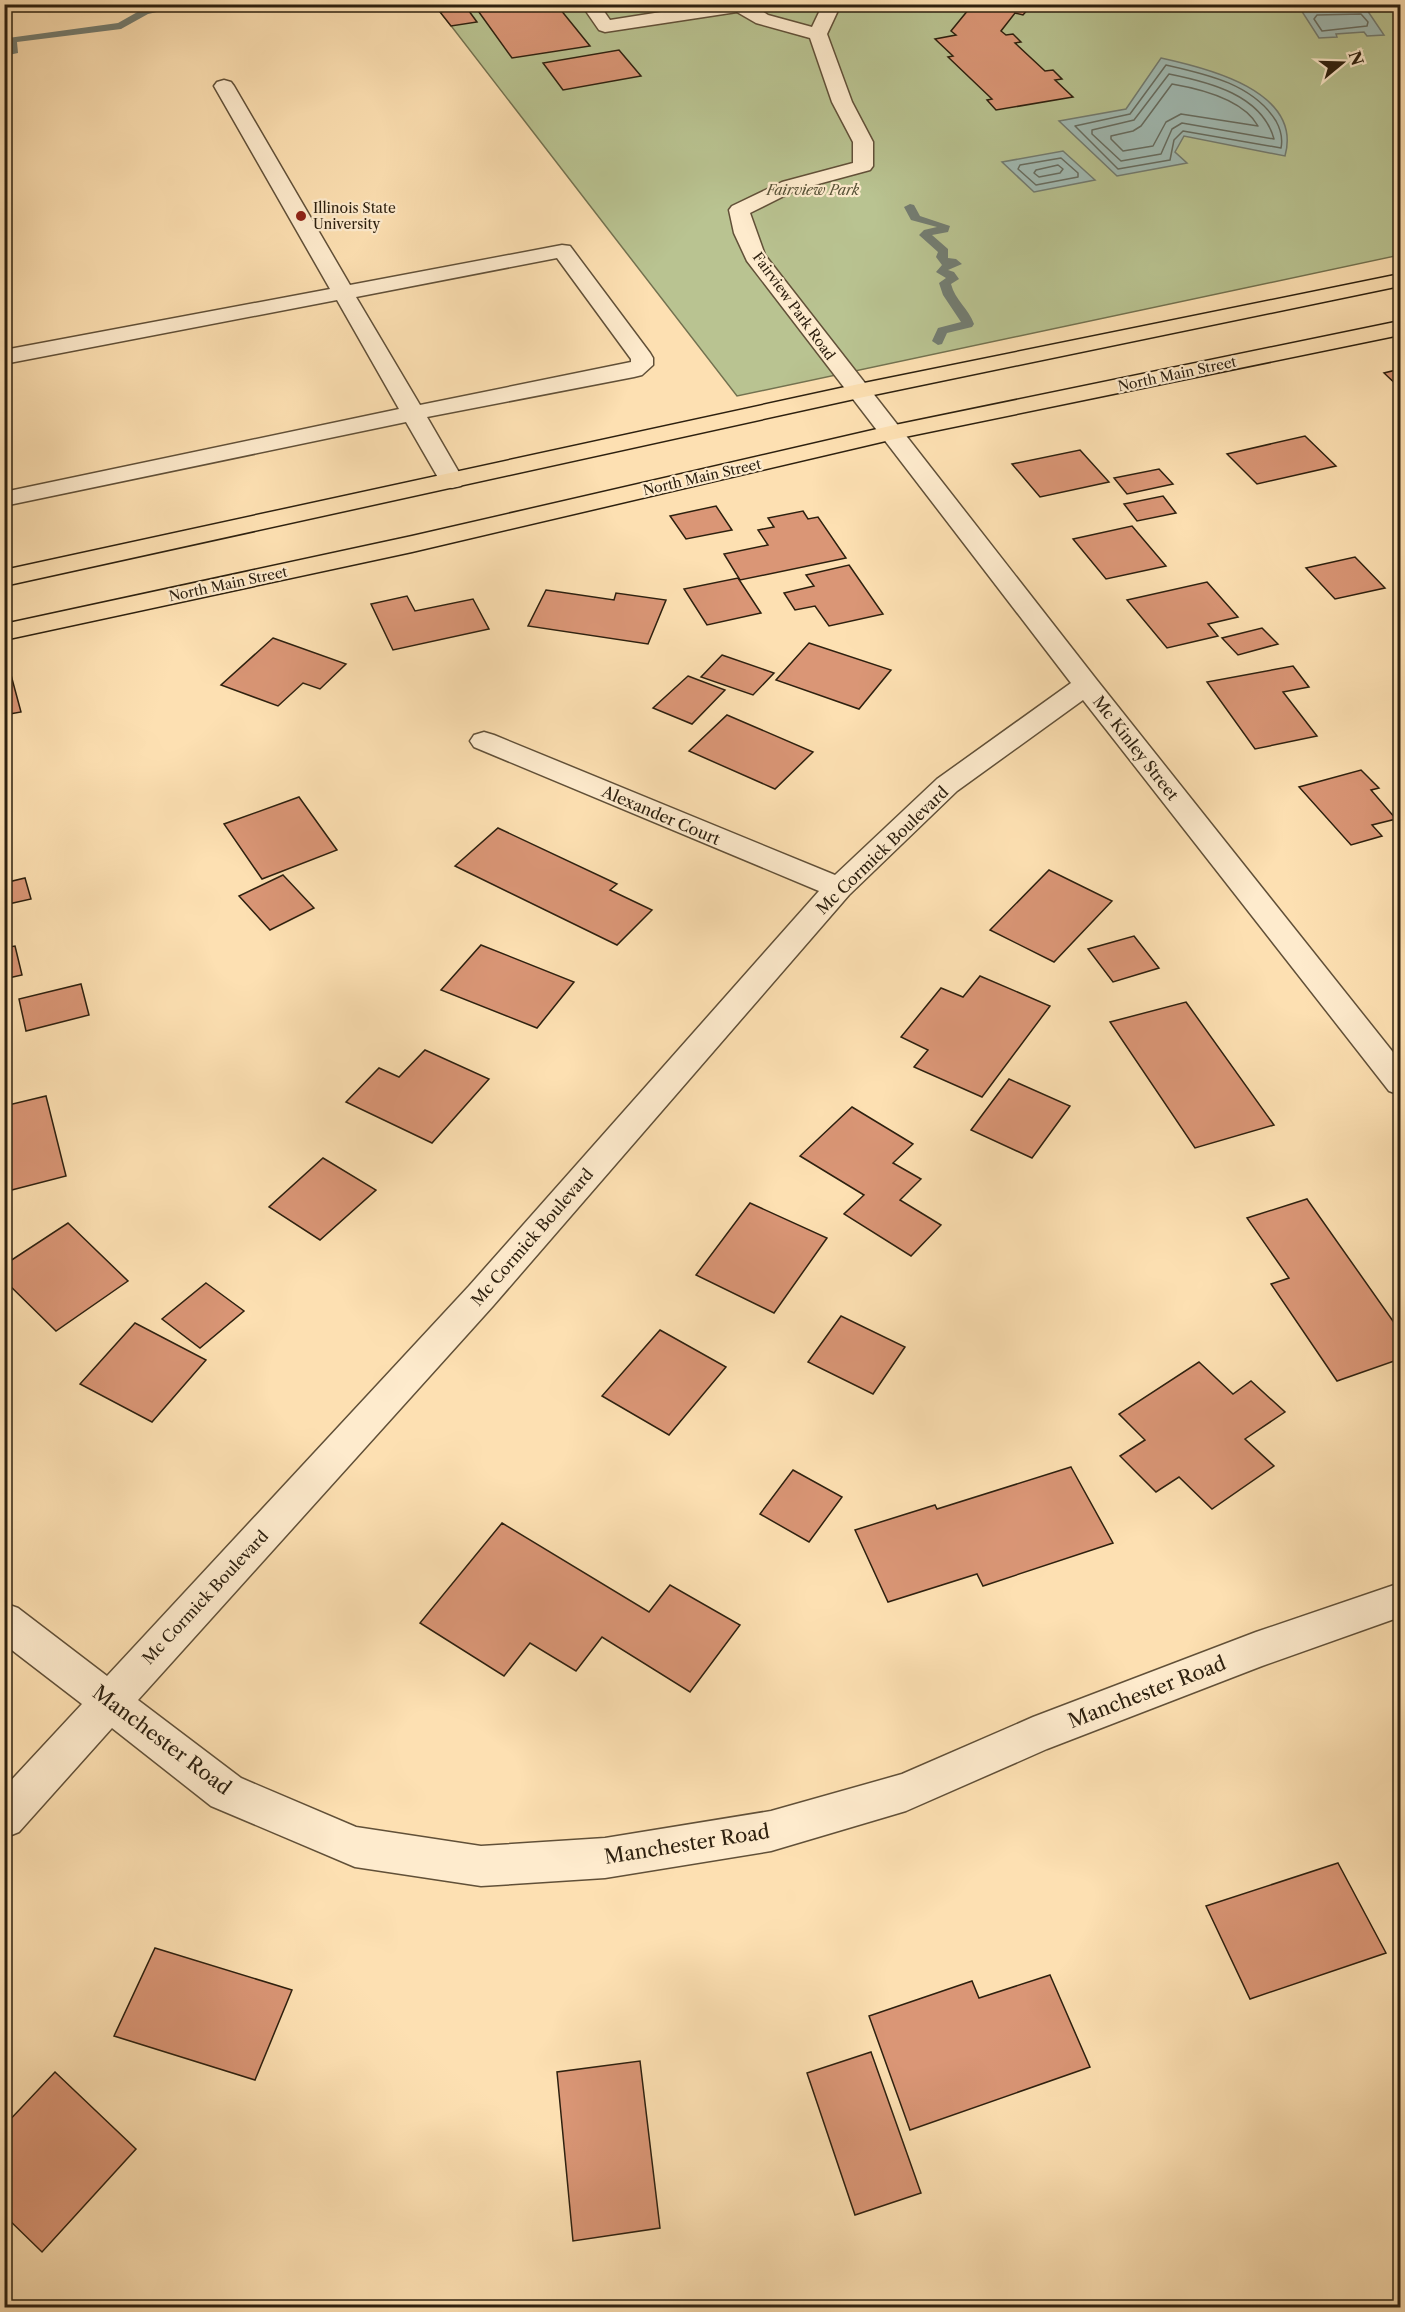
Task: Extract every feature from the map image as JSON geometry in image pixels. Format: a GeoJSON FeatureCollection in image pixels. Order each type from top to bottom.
{"type":"FeatureCollection","features":[{"type":"Feature","properties":{"kind":"main road","name":"North Main Street"},"geometry":{"type":"LineString","coordinates":[[4,632],[412,544],[875,412],[1401,280]]}},
{"type":"Feature","properties":{"kind":"main road","name":"North Main Street"},"geometry":{"type":"LineString","coordinates":[[4,578],[452,481],[1401,328]]}},
{"type":"Feature","properties":{"kind":"street"},"geometry":{"type":"LineString","coordinates":[[590,4],[605,26],[738,5],[762,19],[818,34],[832,4]]}},
{"type":"Feature","properties":{"kind":"street","name":"Fairview Park Road"},"geometry":{"type":"LineString","coordinates":[[818,34],[842,102],[863,142],[863,166],[789,186],[739,210],[745,233],[755,256],[875,412]]}},
{"type":"Feature","properties":{"kind":"street"},"geometry":{"type":"LineString","coordinates":[[224,86],[452,481]]}},
{"type":"Feature","properties":{"kind":"street"},"geometry":{"type":"LineString","coordinates":[[4,357],[562,251],[642,358],[642,365],[634,370],[413,413],[4,499]]}},
{"type":"Feature","properties":{"kind":"street","name":"Mc Kinley Street"},"geometry":{"type":"LineString","coordinates":[[875,412],[1086,685],[1401,1083]]}},
{"type":"Feature","properties":{"kind":"street","name":"Mc Cormick Boulevard"},"geometry":{"type":"LineString","coordinates":[[4,1818],[481,1296],[839,888],[947,785],[1086,685]]}},
{"type":"Feature","properties":{"kind":"street","name":"Alexander Court"},"geometry":{"type":"LineString","coordinates":[[484,741],[839,888]]}},
{"type":"Feature","properties":{"kind":"street","name":"Manchester Road"},"geometry":{"type":"LineString","coordinates":[[4,1620],[226,1792],[355,1847],[481,1866],[604,1858],[771,1831],[906,1792],[1056,1727],[1256,1650],[1401,1600]]}},
{"type":"Feature","properties":{"kind":"green space","name":"Fairview Park"},"geometry":{"type":"Polygon","coordinates":[[[435,5],[1400,5],[1400,255],[737,396],[435,5]]]}},
{"type":"Feature","properties":{"kind":"water"},"geometry":{"type":"Polygon","coordinates":[[[1365,7],[1384,35],[1367,36],[1364,32],[1319,38],[1301,10],[1365,7]]]}},
{"type":"Feature","properties":{"kind":"water"},"geometry":{"type":"Polygon","coordinates":[[[1161,58],[1225,76],[1247,86],[1266,99],[1280,115],[1287,134],[1285,156],[1184,136],[1175,152],[1187,163],[1117,176],[1059,121],[1126,109],[1161,58]]]}},
{"type":"Feature","properties":{"kind":"water"},"geometry":{"type":"Polygon","coordinates":[[[1063,151],[1095,180],[1034,192],[1002,162],[1063,151]]]}},
{"type":"Feature","properties":{"kind":"building"},"geometry":{"type":"Polygon","coordinates":[[[496,4],[556,4],[590,46],[512,58],[476,8],[496,4]]]}},
{"type":"Feature","properties":{"kind":"building"},"geometry":{"type":"Polygon","coordinates":[[[973,4],[1023,4],[1022,6],[1030,7],[1023,15],[1015,13],[1001,31],[1006,35],[1013,34],[1021,42],[1015,43],[1045,71],[1053,70],[1062,79],[1055,80],[1073,97],[996,110],[987,100],[992,99],[948,57],[953,56],[935,39],[956,35],[951,31],[973,4]]]}},
{"type":"Feature","properties":{"kind":"building"},"geometry":{"type":"Polygon","coordinates":[[[466,7],[477,22],[451,26],[440,12],[466,7]]]}},
{"type":"Feature","properties":{"kind":"building"},"geometry":{"type":"Polygon","coordinates":[[[619,50],[641,76],[563,90],[543,63],[619,50]]]}},
{"type":"Feature","properties":{"kind":"building"},"geometry":{"type":"Polygon","coordinates":[[[1400,369],[1400,388],[1384,373],[1400,369]]]}},
{"type":"Feature","properties":{"kind":"building"},"geometry":{"type":"Polygon","coordinates":[[[1305,436],[1336,466],[1257,484],[1227,454],[1305,436]]]}},
{"type":"Feature","properties":{"kind":"building"},"geometry":{"type":"Polygon","coordinates":[[[1080,450],[1109,482],[1040,497],[1012,464],[1080,450]]]}},
{"type":"Feature","properties":{"kind":"building"},"geometry":{"type":"Polygon","coordinates":[[[1159,469],[1173,484],[1127,494],[1114,478],[1159,469]]]}},
{"type":"Feature","properties":{"kind":"building"},"geometry":{"type":"Polygon","coordinates":[[[1163,496],[1176,513],[1137,521],[1124,504],[1163,496]]]}},
{"type":"Feature","properties":{"kind":"building"},"geometry":{"type":"Polygon","coordinates":[[[716,506],[732,530],[686,539],[670,516],[716,506]]]}},
{"type":"Feature","properties":{"kind":"building"},"geometry":{"type":"Polygon","coordinates":[[[803,511],[808,519],[818,517],[846,558],[740,580],[724,554],[768,545],[758,530],[774,527],[768,518],[803,511]]]}},
{"type":"Feature","properties":{"kind":"building"},"geometry":{"type":"Polygon","coordinates":[[[1132,526],[1166,566],[1106,579],[1073,539],[1132,526]]]}},
{"type":"Feature","properties":{"kind":"building"},"geometry":{"type":"Polygon","coordinates":[[[1355,557],[1385,588],[1335,599],[1306,568],[1355,557]]]}},
{"type":"Feature","properties":{"kind":"building"},"geometry":{"type":"Polygon","coordinates":[[[849,565],[883,614],[829,626],[815,606],[795,610],[784,593],[814,586],[806,575],[849,565]]]}},
{"type":"Feature","properties":{"kind":"building"},"geometry":{"type":"Polygon","coordinates":[[[738,578],[761,613],[707,625],[684,589],[738,578]]]}},
{"type":"Feature","properties":{"kind":"building"},"geometry":{"type":"Polygon","coordinates":[[[1207,582],[1238,617],[1208,624],[1218,636],[1167,648],[1127,600],[1207,582]]]}},
{"type":"Feature","properties":{"kind":"building"},"geometry":{"type":"Polygon","coordinates":[[[546,590],[614,600],[616,593],[666,600],[648,644],[528,626],[546,590]]]}},
{"type":"Feature","properties":{"kind":"building"},"geometry":{"type":"Polygon","coordinates":[[[407,596],[415,611],[473,599],[489,629],[393,650],[371,604],[407,596]]]}},
{"type":"Feature","properties":{"kind":"building"},"geometry":{"type":"Polygon","coordinates":[[[1262,628],[1278,644],[1238,655],[1222,638],[1262,628]]]}},
{"type":"Feature","properties":{"kind":"building"},"geometry":{"type":"Polygon","coordinates":[[[273,638],[346,664],[320,689],[303,683],[278,706],[221,685],[273,638]]]}},
{"type":"Feature","properties":{"kind":"building"},"geometry":{"type":"Polygon","coordinates":[[[809,643],[891,670],[859,709],[776,680],[809,643]]]}},
{"type":"Feature","properties":{"kind":"building"},"geometry":{"type":"Polygon","coordinates":[[[722,655],[774,673],[753,695],[701,677],[722,655]]]}},
{"type":"Feature","properties":{"kind":"building"},"geometry":{"type":"Polygon","coordinates":[[[1293,666],[1309,687],[1283,692],[1317,736],[1255,749],[1207,682],[1293,666]]]}},
{"type":"Feature","properties":{"kind":"building"},"geometry":{"type":"Polygon","coordinates":[[[11,675],[21,712],[4,715],[4,676],[11,675]]]}},
{"type":"Feature","properties":{"kind":"building"},"geometry":{"type":"Polygon","coordinates":[[[688,676],[725,690],[692,724],[653,708],[688,676]]]}},
{"type":"Feature","properties":{"kind":"building"},"geometry":{"type":"Polygon","coordinates":[[[727,715],[813,752],[775,789],[689,751],[727,715]]]}},
{"type":"Feature","properties":{"kind":"building"},"geometry":{"type":"Polygon","coordinates":[[[1361,770],[1379,788],[1371,790],[1396,819],[1372,825],[1382,836],[1351,845],[1299,787],[1361,770]]]}},
{"type":"Feature","properties":{"kind":"building"},"geometry":{"type":"Polygon","coordinates":[[[299,797],[337,850],[262,879],[224,824],[299,797]]]}},
{"type":"Feature","properties":{"kind":"building"},"geometry":{"type":"Polygon","coordinates":[[[498,828],[617,884],[610,890],[652,910],[617,945],[455,866],[498,828]]]}},
{"type":"Feature","properties":{"kind":"building"},"geometry":{"type":"Polygon","coordinates":[[[4,870],[8,882],[25,878],[31,899],[4,905],[4,870]]]}},
{"type":"Feature","properties":{"kind":"building"},"geometry":{"type":"Polygon","coordinates":[[[1049,870],[1112,901],[1054,962],[990,930],[1049,870]]]}},
{"type":"Feature","properties":{"kind":"building"},"geometry":{"type":"Polygon","coordinates":[[[283,875],[314,908],[270,930],[239,896],[283,875]]]}},
{"type":"Feature","properties":{"kind":"building"},"geometry":{"type":"Polygon","coordinates":[[[1134,936],[1159,968],[1113,982],[1088,949],[1134,936]]]}},
{"type":"Feature","properties":{"kind":"building"},"geometry":{"type":"Polygon","coordinates":[[[481,945],[574,982],[537,1028],[441,990],[481,945]]]}},
{"type":"Feature","properties":{"kind":"building"},"geometry":{"type":"Polygon","coordinates":[[[15,946],[22,975],[4,979],[4,948],[15,946]]]}},
{"type":"Feature","properties":{"kind":"building"},"geometry":{"type":"Polygon","coordinates":[[[980,976],[1050,1006],[982,1097],[914,1067],[928,1050],[901,1037],[941,988],[963,997],[980,976]]]}},
{"type":"Feature","properties":{"kind":"building"},"geometry":{"type":"Polygon","coordinates":[[[81,984],[89,1015],[26,1031],[19,999],[81,984]]]}},
{"type":"Feature","properties":{"kind":"building"},"geometry":{"type":"Polygon","coordinates":[[[1186,1002],[1274,1125],[1195,1148],[1110,1022],[1186,1002]]]}},
{"type":"Feature","properties":{"kind":"building"},"geometry":{"type":"Polygon","coordinates":[[[425,1050],[489,1079],[432,1143],[346,1102],[379,1068],[399,1077],[425,1050]]]}},
{"type":"Feature","properties":{"kind":"building"},"geometry":{"type":"Polygon","coordinates":[[[1009,1079],[1070,1106],[1032,1158],[971,1130],[1009,1079]]]}},
{"type":"Feature","properties":{"kind":"building"},"geometry":{"type":"Polygon","coordinates":[[[46,1096],[66,1176],[4,1192],[4,1106],[46,1096]]]}},
{"type":"Feature","properties":{"kind":"building"},"geometry":{"type":"Polygon","coordinates":[[[852,1107],[913,1144],[893,1163],[921,1179],[900,1200],[941,1225],[911,1256],[844,1214],[864,1195],[800,1156],[852,1107]]]}},
{"type":"Feature","properties":{"kind":"building"},"geometry":{"type":"Polygon","coordinates":[[[323,1158],[376,1190],[320,1240],[269,1207],[323,1158]]]}},
{"type":"Feature","properties":{"kind":"building"},"geometry":{"type":"Polygon","coordinates":[[[1307,1199],[1400,1331],[1400,1359],[1337,1381],[1271,1284],[1289,1278],[1247,1218],[1307,1199]]]}},
{"type":"Feature","properties":{"kind":"building"},"geometry":{"type":"Polygon","coordinates":[[[750,1203],[827,1238],[774,1313],[696,1275],[750,1203]]]}},
{"type":"Feature","properties":{"kind":"building"},"geometry":{"type":"Polygon","coordinates":[[[68,1223],[128,1281],[56,1331],[4,1280],[4,1265],[68,1223]]]}},
{"type":"Feature","properties":{"kind":"building"},"geometry":{"type":"Polygon","coordinates":[[[206,1283],[244,1311],[200,1348],[162,1319],[206,1283]]]}},
{"type":"Feature","properties":{"kind":"building"},"geometry":{"type":"Polygon","coordinates":[[[841,1316],[905,1347],[873,1394],[808,1362],[841,1316]]]}},
{"type":"Feature","properties":{"kind":"building"},"geometry":{"type":"Polygon","coordinates":[[[135,1323],[206,1360],[152,1422],[80,1384],[135,1323]]]}},
{"type":"Feature","properties":{"kind":"building"},"geometry":{"type":"Polygon","coordinates":[[[660,1330],[726,1367],[669,1435],[602,1396],[660,1330]]]}},
{"type":"Feature","properties":{"kind":"building"},"geometry":{"type":"Polygon","coordinates":[[[1199,1362],[1233,1394],[1251,1381],[1285,1412],[1245,1439],[1274,1466],[1212,1509],[1179,1477],[1156,1492],[1120,1456],[1145,1440],[1119,1414],[1199,1362]]]}},
{"type":"Feature","properties":{"kind":"building"},"geometry":{"type":"Polygon","coordinates":[[[1071,1467],[1113,1543],[983,1586],[977,1574],[888,1602],[855,1530],[935,1505],[937,1509],[1071,1467]]]}},
{"type":"Feature","properties":{"kind":"building"},"geometry":{"type":"Polygon","coordinates":[[[793,1470],[842,1497],[809,1542],[760,1514],[793,1470]]]}},
{"type":"Feature","properties":{"kind":"building"},"geometry":{"type":"Polygon","coordinates":[[[502,1523],[649,1612],[670,1585],[740,1625],[690,1692],[602,1637],[576,1671],[530,1643],[504,1676],[420,1623],[502,1523]]]}},
{"type":"Feature","properties":{"kind":"building"},"geometry":{"type":"Polygon","coordinates":[[[1338,1863],[1386,1953],[1250,1999],[1206,1906],[1338,1863]]]}},
{"type":"Feature","properties":{"kind":"building"},"geometry":{"type":"Polygon","coordinates":[[[155,1948],[292,1990],[255,2080],[114,2036],[155,1948]]]}},
{"type":"Feature","properties":{"kind":"building"},"geometry":{"type":"Polygon","coordinates":[[[1050,1975],[1090,2067],[910,2130],[869,2016],[972,1981],[979,1998],[1050,1975]]]}},
{"type":"Feature","properties":{"kind":"building"},"geometry":{"type":"Polygon","coordinates":[[[871,2052],[921,2193],[855,2215],[807,2073],[871,2052]]]}},
{"type":"Feature","properties":{"kind":"building"},"geometry":{"type":"Polygon","coordinates":[[[640,2061],[660,2228],[573,2241],[557,2072],[640,2061]]]}},
{"type":"Feature","properties":{"kind":"building"},"geometry":{"type":"Polygon","coordinates":[[[55,2072],[136,2149],[42,2252],[4,2215],[4,2126],[55,2072]]]}},
{"type":"Feature","properties":{"kind":"waterway"},"geometry":{"type":"LineString","coordinates":[[4,53],[14,51],[12,40],[121,26],[145,12],[187,4]]}},
{"type":"Feature","properties":{"kind":"waterway"},"geometry":{"type":"LineString","coordinates":[[910,207],[915,218],[944,226],[944,230],[928,232],[925,235],[944,251],[942,257],[945,262],[952,261],[956,264],[943,268],[942,272],[950,274],[953,279],[945,283],[946,289],[963,312],[968,324],[942,331],[938,341]]}},
{"type":"Feature","properties":{"kind":"place","name":"Illinois State University"},"geometry":{"type":"Point","coordinates":[301,216]}}]}
